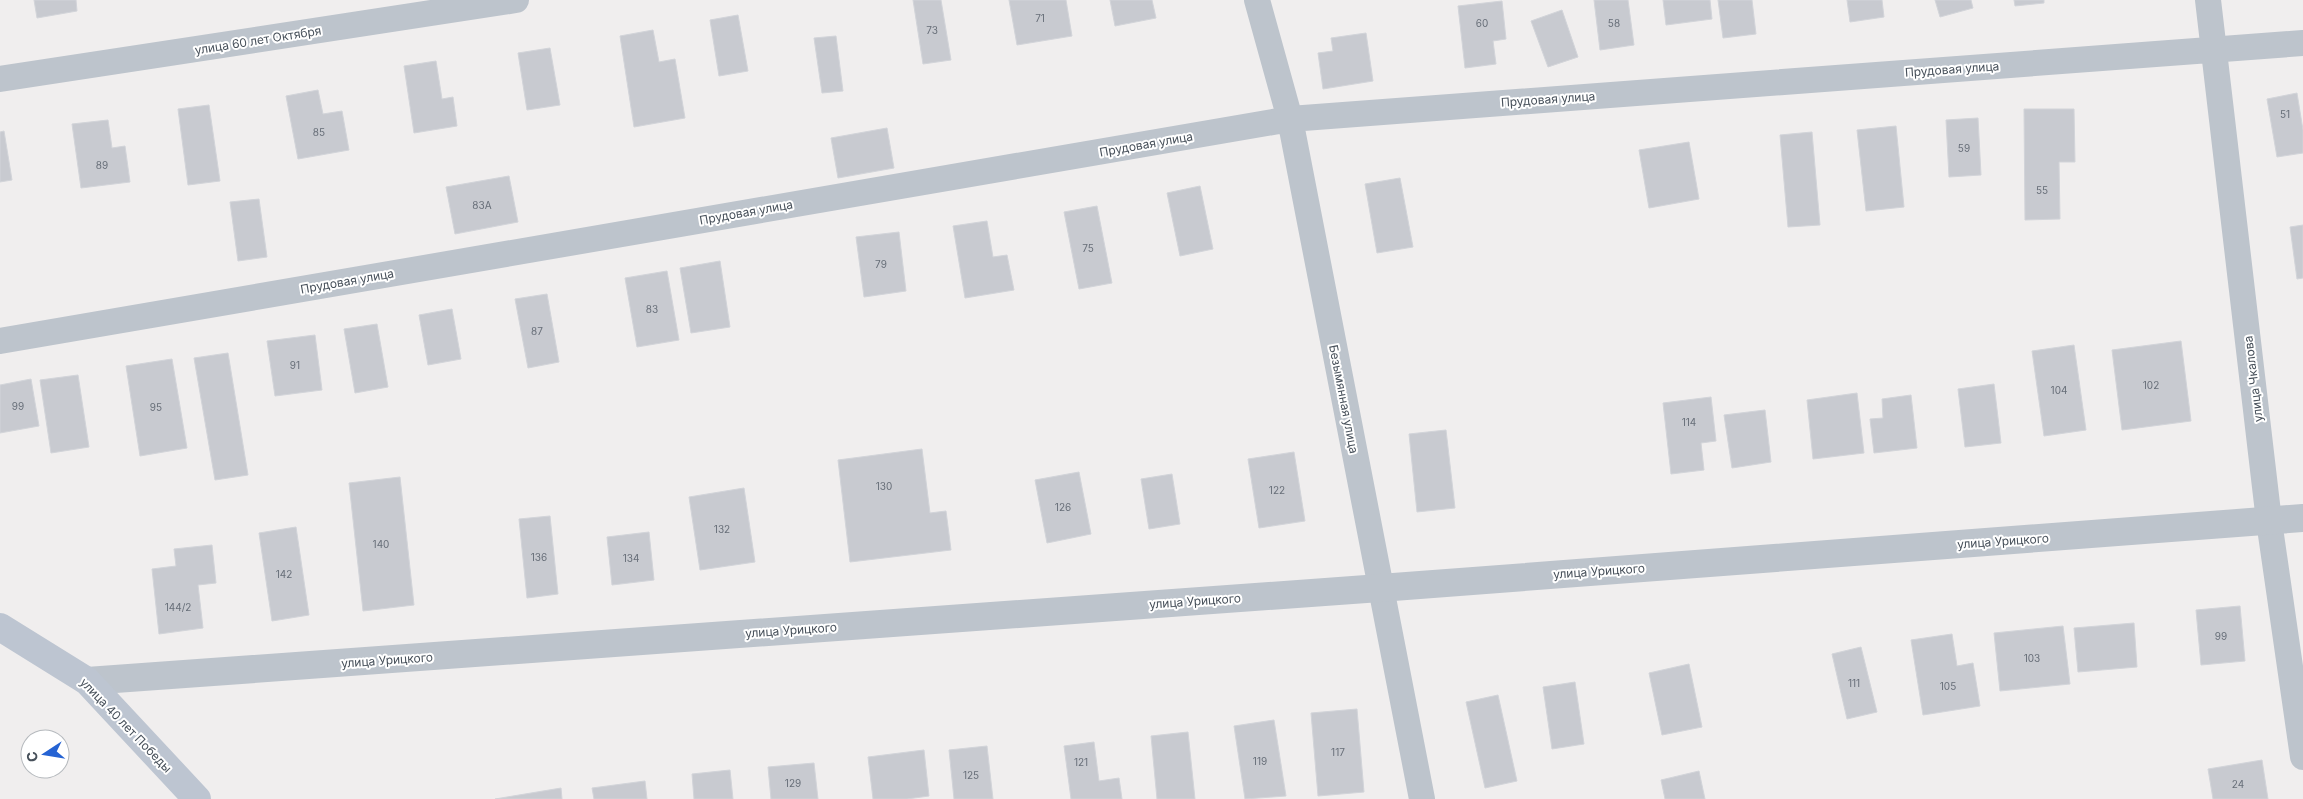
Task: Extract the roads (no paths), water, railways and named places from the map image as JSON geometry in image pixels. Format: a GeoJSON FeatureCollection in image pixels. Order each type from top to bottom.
{"type":"FeatureCollection","features":[{"type":"Feature","properties":{"kind":"main road","name":"улица 40 лет Победы"},"geometry":{"type":"LineString","coordinates":[[0,627],[88,681],[196,799]]}},
{"type":"Feature","properties":{"kind":"street","name":"улица 60 лет Октября"},"geometry":{"type":"LineString","coordinates":[[0,79],[516,0]]}},
{"type":"Feature","properties":{"kind":"street","name":"Безымянная улица"},"geometry":{"type":"LineString","coordinates":[[1257,0],[1290,119],[1422,799]]}},
{"type":"Feature","properties":{"kind":"street","name":"улица Чкалова"},"geometry":{"type":"LineString","coordinates":[[2208,0],[2269,521],[2303,757]]}},
{"type":"Feature","properties":{"kind":"street","name":"Прудовая улица"},"geometry":{"type":"LineString","coordinates":[[0,341],[1290,119],[2303,43]]}},
{"type":"Feature","properties":{"kind":"street","name":"улица Урицкого"},"geometry":{"type":"LineString","coordinates":[[88,681],[1380,588],[2303,518]]}}]}
